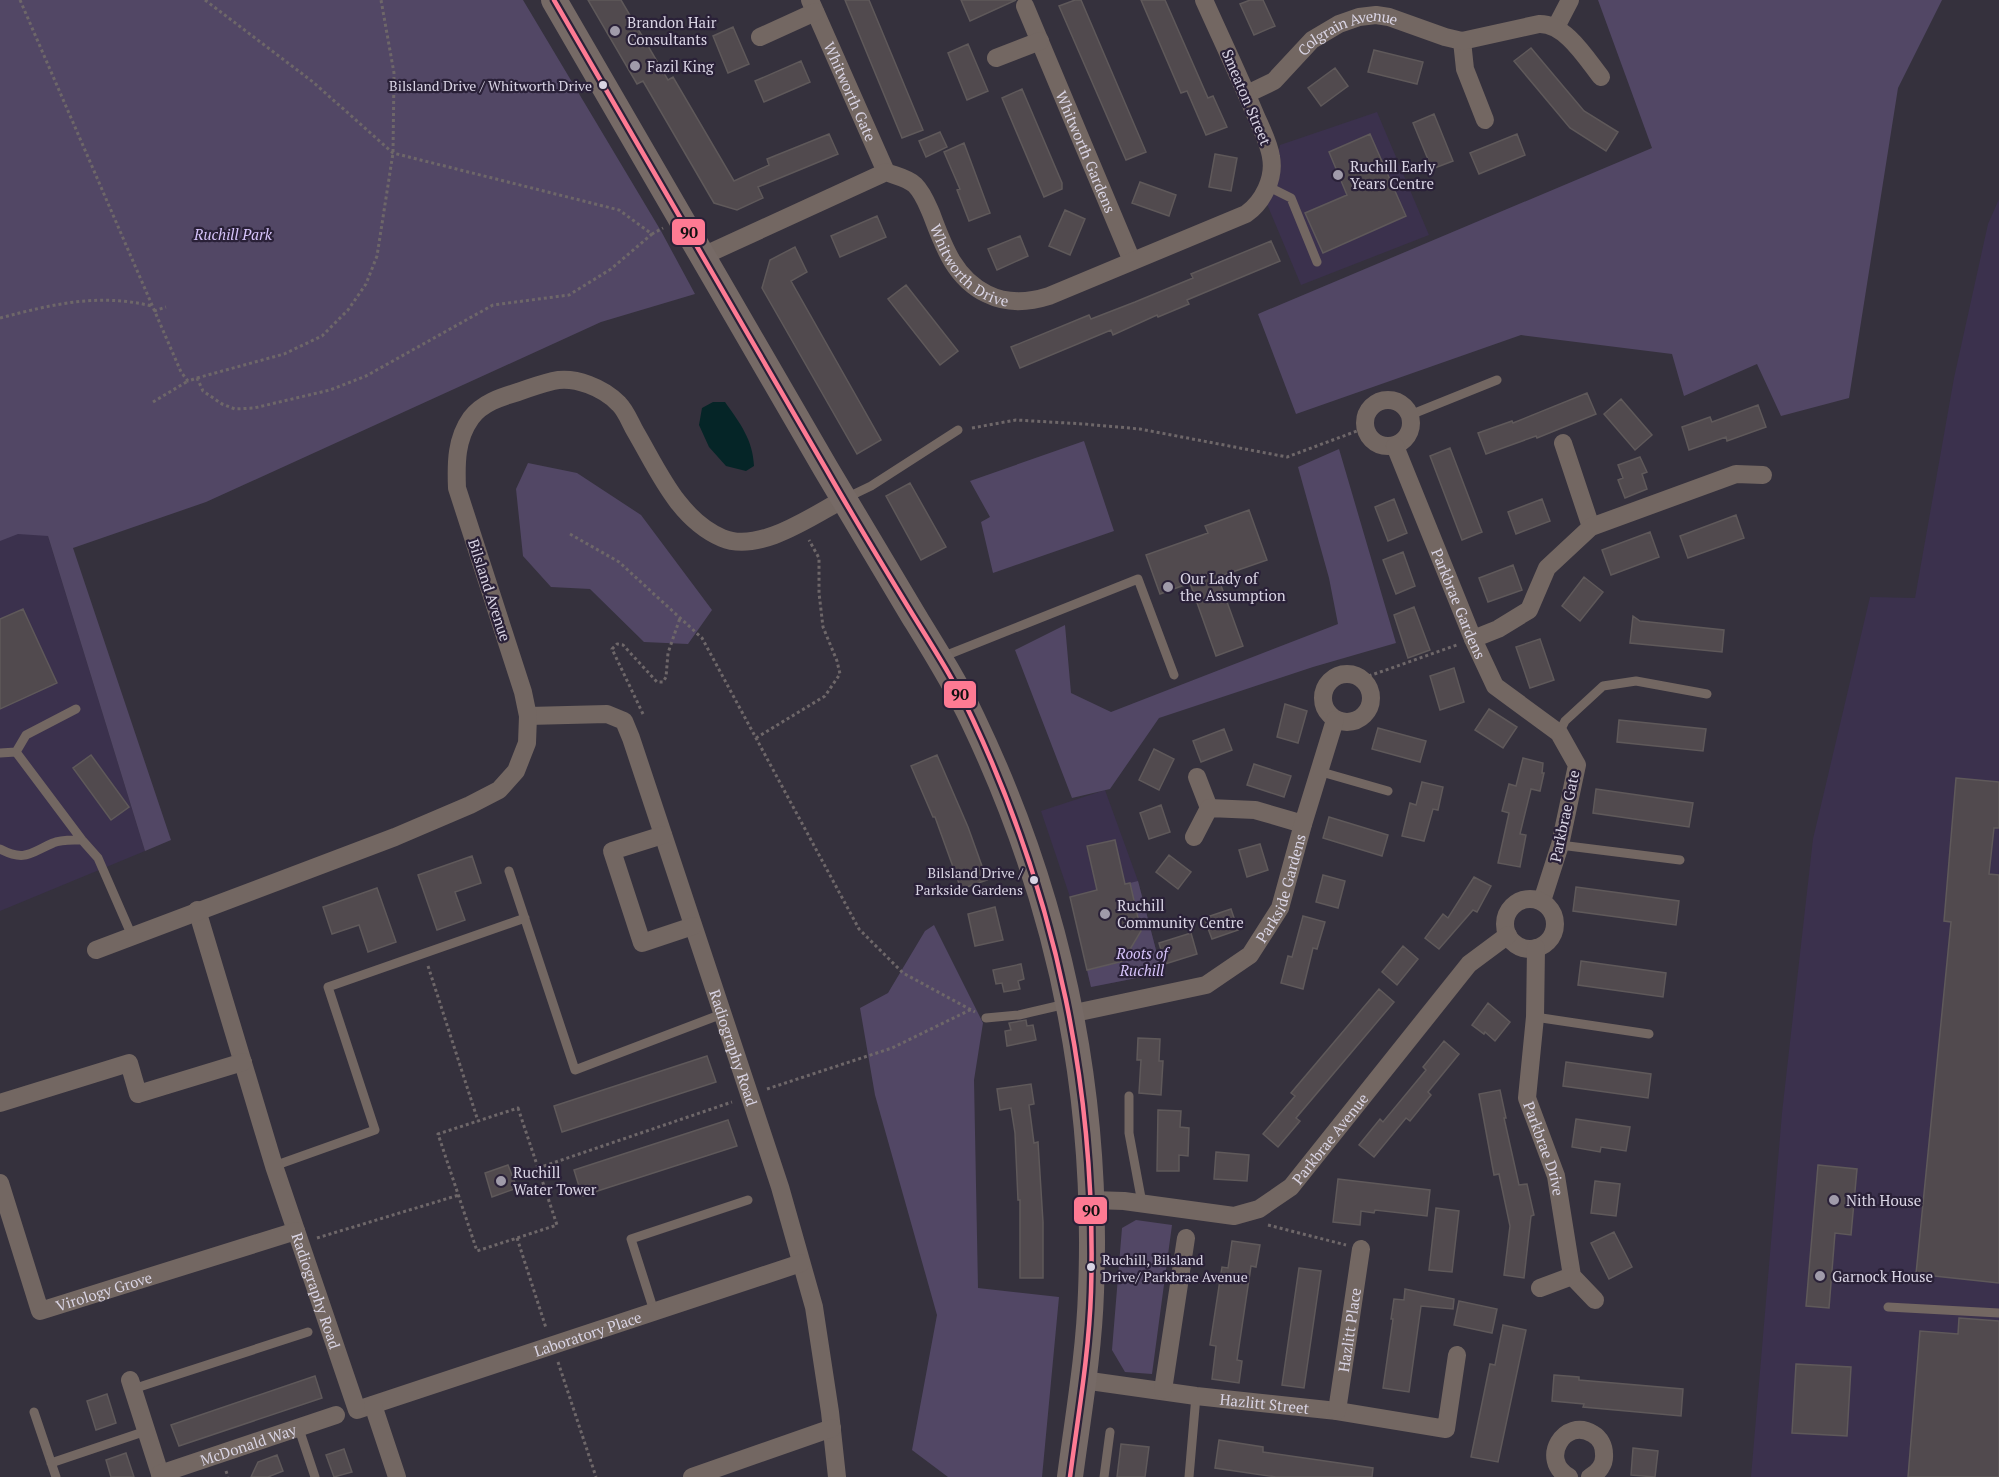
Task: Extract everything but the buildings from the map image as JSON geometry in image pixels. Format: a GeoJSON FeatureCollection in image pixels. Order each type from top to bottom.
{"type":"FeatureCollection","features":[{"type":"Feature","properties":{"kind":"main road"},"geometry":{"type":"LineString","coordinates":[[554,0],[939,658],[974,722],[1019,827],[1041,890],[1058,955],[1070,1009],[1086,1116],[1092,1200],[1091,1296],[1070,1477]]}},
{"type":"Feature","properties":{"kind":"street","name":"Smeaton Street"},"geometry":{"type":"LineString","coordinates":[[1204,0],[1272,158],[1272,169],[1265,191]]}},
{"type":"Feature","properties":{"kind":"street"},"geometry":{"type":"LineString","coordinates":[[1570,0],[1556,27],[1601,76]]}},
{"type":"Feature","properties":{"kind":"street","name":"Whitworth Gate"},"geometry":{"type":"LineString","coordinates":[[760,37],[813,6],[886,172]]}},
{"type":"Feature","properties":{"kind":"street","name":"Whitworth Gardens"},"geometry":{"type":"LineString","coordinates":[[1025,6],[1132,261]]}},
{"type":"Feature","properties":{"kind":"street","name":"Colgrain Avenue"},"geometry":{"type":"LineString","coordinates":[[1246,94],[1274,81],[1304,47],[1321,34],[1369,7],[1445,38],[1462,41],[1539,24],[1556,27]]}},
{"type":"Feature","properties":{"kind":"street"},"geometry":{"type":"LineString","coordinates":[[996,58],[1040,40]]}},
{"type":"Feature","properties":{"kind":"street"},"geometry":{"type":"LineString","coordinates":[[1462,41],[1465,69],[1485,120]]}},
{"type":"Feature","properties":{"kind":"street"},"geometry":{"type":"LineString","coordinates":[[703,256],[886,172]]}},
{"type":"Feature","properties":{"kind":"street","name":"Whitworth Drive"},"geometry":{"type":"LineString","coordinates":[[886,172],[914,184],[923,195],[952,264],[968,283],[992,297],[1020,302],[1038,299],[1246,213],[1257,205],[1265,191]]}},
{"type":"Feature","properties":{"kind":"street","name":"Bilsland Avenue"},"geometry":{"type":"LineString","coordinates":[[96,950],[395,837],[499,790],[516,771],[527,744],[528,716],[523,692],[457,488],[456,461],[460,440],[472,417],[494,399],[555,381],[576,381],[603,390],[620,405],[674,496],[690,518],[723,539],[749,543],[773,537],[844,499]]}},
{"type":"Feature","properties":{"kind":"street"},"geometry":{"type":"LineString","coordinates":[[1386,400],[1400,403],[1410,415],[1412,422],[1407,436],[1395,446],[1380,445],[1368,435],[1365,428],[1367,413],[1372,406],[1386,400]]}},
{"type":"Feature","properties":{"kind":"street"},"geometry":{"type":"LineString","coordinates":[[1563,443],[1591,527]]}},
{"type":"Feature","properties":{"kind":"street","name":"Parkbrae Gardens"},"geometry":{"type":"LineString","coordinates":[[1395,446],[1473,639],[1495,686],[1559,733]]}},
{"type":"Feature","properties":{"kind":"street"},"geometry":{"type":"LineString","coordinates":[[1473,639],[1498,629],[1529,610],[1547,568],[1591,527],[1736,474],[1763,475]]}},
{"type":"Feature","properties":{"kind":"street"},"geometry":{"type":"LineString","coordinates":[[1343,674],[1353,674],[1362,678],[1370,689],[1371,696],[1371,703],[1366,713],[1347,723],[1335,720],[1329,714],[1324,702],[1327,684],[1334,676],[1343,674]]}},
{"type":"Feature","properties":{"kind":"street","name":"Radiography Road"},"geometry":{"type":"LineString","coordinates":[[528,716],[608,714],[624,722],[631,738],[780,1188],[814,1307],[837,1477]]}},
{"type":"Feature","properties":{"kind":"street","name":"Parkside Gardens"},"geometry":{"type":"LineString","coordinates":[[1070,1009],[1206,985],[1250,955],[1280,908],[1318,771],[1335,720]]}},
{"type":"Feature","properties":{"kind":"street","name":"Parkbrae Gate"},"geometry":{"type":"LineString","coordinates":[[1542,901],[1560,845],[1577,765],[1559,733]]}},
{"type":"Feature","properties":{"kind":"street"},"geometry":{"type":"LineString","coordinates":[[1194,837],[1209,808],[1197,777]]}},
{"type":"Feature","properties":{"kind":"street"},"geometry":{"type":"LineString","coordinates":[[1209,808],[1255,810],[1303,824]]}},
{"type":"Feature","properties":{"kind":"street"},"geometry":{"type":"LineString","coordinates":[[663,835],[612,851],[625,892],[642,943],[693,926]]}},
{"type":"Feature","properties":{"kind":"street"},"geometry":{"type":"LineString","coordinates":[[1526,899],[1542,901],[1553,914],[1555,922],[1550,939],[1536,948],[1528,949],[1520,946],[1508,935],[1505,920],[1513,906],[1526,899]]}},
{"type":"Feature","properties":{"kind":"street","name":"Radiography Road"},"geometry":{"type":"LineString","coordinates":[[197,910],[274,1166],[357,1410],[373,1405]]}},
{"type":"Feature","properties":{"kind":"street","name":"Parkbrae Avenue"},"geometry":{"type":"LineString","coordinates":[[1092,1200],[1111,1199],[1234,1216],[1259,1209],[1291,1187],[1469,964],[1508,935]]}},
{"type":"Feature","properties":{"kind":"street","name":"Parkbrae Drive"},"geometry":{"type":"LineString","coordinates":[[1536,948],[1535,1017],[1527,1098],[1556,1176],[1572,1276]]}},
{"type":"Feature","properties":{"kind":"street"},"geometry":{"type":"LineString","coordinates":[[0,1103],[129,1062],[138,1094],[243,1062]]}},
{"type":"Feature","properties":{"kind":"street","name":"Virology Grove"},"geometry":{"type":"LineString","coordinates":[[0,1183],[4,1212],[40,1311],[298,1237]]}},
{"type":"Feature","properties":{"kind":"street"},"geometry":{"type":"LineString","coordinates":[[1163,1390],[1186,1238]]}},
{"type":"Feature","properties":{"kind":"street","name":"Hazlitt Place"},"geometry":{"type":"LineString","coordinates":[[1337,1411],[1361,1249]]}},
{"type":"Feature","properties":{"kind":"street","name":"Laboratory Place"},"geometry":{"type":"LineString","coordinates":[[373,1405],[801,1263]]}},
{"type":"Feature","properties":{"kind":"street"},"geometry":{"type":"LineString","coordinates":[[1540,1288],[1572,1276],[1595,1300]]}},
{"type":"Feature","properties":{"kind":"street","name":"Hazlitt Street"},"geometry":{"type":"LineString","coordinates":[[1083,1380],[1197,1396],[1337,1411],[1446,1429],[1457,1355]]}},
{"type":"Feature","properties":{"kind":"street"},"geometry":{"type":"LineString","coordinates":[[132,1384],[161,1475]]}},
{"type":"Feature","properties":{"kind":"street"},"geometry":{"type":"LineString","coordinates":[[373,1405],[397,1477]]}},
{"type":"Feature","properties":{"kind":"street","name":"McDonald Way"},"geometry":{"type":"LineString","coordinates":[[161,1475],[336,1415]]}},
{"type":"Feature","properties":{"kind":"street"},"geometry":{"type":"LineString","coordinates":[[692,1477],[832,1428]]}},
{"type":"Feature","properties":{"kind":"street"},"geometry":{"type":"LineString","coordinates":[[1569,1477],[1559,1468],[1556,1461],[1557,1445],[1568,1433],[1583,1430],[1598,1437],[1604,1452],[1601,1468],[1590,1477]]}},
{"type":"Feature","properties":{"kind":"lane"},"geometry":{"type":"LineString","coordinates":[[1265,191],[1291,198],[1317,262]]}},
{"type":"Feature","properties":{"kind":"lane"},"geometry":{"type":"LineString","coordinates":[[1410,415],[1497,380]]}},
{"type":"Feature","properties":{"kind":"lane"},"geometry":{"type":"LineString","coordinates":[[844,499],[871,486],[958,430]]}},
{"type":"Feature","properties":{"kind":"lane"},"geometry":{"type":"LineString","coordinates":[[939,658],[1138,579],[1174,675]]}},
{"type":"Feature","properties":{"kind":"lane"},"geometry":{"type":"LineString","coordinates":[[1559,733],[1565,721],[1604,687],[1636,681],[1707,694]]}},
{"type":"Feature","properties":{"kind":"lane"},"geometry":{"type":"LineString","coordinates":[[16,752],[26,735],[76,709]]}},
{"type":"Feature","properties":{"kind":"lane"},"geometry":{"type":"LineString","coordinates":[[0,753],[16,752]]}},
{"type":"Feature","properties":{"kind":"lane"},"geometry":{"type":"LineString","coordinates":[[16,752],[98,858],[132,936]]}},
{"type":"Feature","properties":{"kind":"lane"},"geometry":{"type":"LineString","coordinates":[[1318,771],[1388,791]]}},
{"type":"Feature","properties":{"kind":"lane"},"geometry":{"type":"LineString","coordinates":[[0,849],[15,857],[35,853],[56,842],[82,840]]}},
{"type":"Feature","properties":{"kind":"lane"},"geometry":{"type":"LineString","coordinates":[[1560,845],[1680,860]]}},
{"type":"Feature","properties":{"kind":"lane"},"geometry":{"type":"LineString","coordinates":[[509,871],[575,1070],[722,1014]]}},
{"type":"Feature","properties":{"kind":"lane"},"geometry":{"type":"LineString","coordinates":[[274,1166],[375,1130],[328,987],[525,918]]}},
{"type":"Feature","properties":{"kind":"lane"},"geometry":{"type":"LineString","coordinates":[[986,1018],[1070,1009]]}},
{"type":"Feature","properties":{"kind":"lane"},"geometry":{"type":"LineString","coordinates":[[1535,1017],[1649,1034]]}},
{"type":"Feature","properties":{"kind":"lane"},"geometry":{"type":"LineString","coordinates":[[1129,1096],[1129,1133],[1142,1203]]}},
{"type":"Feature","properties":{"kind":"lane"},"geometry":{"type":"LineString","coordinates":[[654,1311],[631,1239],[748,1200]]}},
{"type":"Feature","properties":{"kind":"lane"},"geometry":{"type":"LineString","coordinates":[[1888,1307],[1999,1313]]}},
{"type":"Feature","properties":{"kind":"lane"},"geometry":{"type":"LineString","coordinates":[[132,1384],[308,1332]]}},
{"type":"Feature","properties":{"kind":"lane"},"geometry":{"type":"LineString","coordinates":[[1189,1477],[1197,1396]]}},
{"type":"Feature","properties":{"kind":"lane"},"geometry":{"type":"LineString","coordinates":[[34,1412],[56,1477]]}},
{"type":"Feature","properties":{"kind":"lane"},"geometry":{"type":"LineString","coordinates":[[299,1429],[315,1477]]}},
{"type":"Feature","properties":{"kind":"lane"},"geometry":{"type":"LineString","coordinates":[[51,1463],[146,1431]]}},
{"type":"Feature","properties":{"kind":"lane"},"geometry":{"type":"LineString","coordinates":[[1104,1477],[1110,1432]]}},
{"type":"Feature","properties":{"kind":"path"},"geometry":{"type":"LineString","coordinates":[[20,0],[153,309],[181,372],[188,381]]}},
{"type":"Feature","properties":{"kind":"path"},"geometry":{"type":"LineString","coordinates":[[205,0],[313,82],[393,153],[619,210],[652,234]]}},
{"type":"Feature","properties":{"kind":"path"},"geometry":{"type":"LineString","coordinates":[[153,402],[188,381],[284,354],[322,336],[348,310],[366,284],[377,256],[393,153],[394,73],[381,0]]}},
{"type":"Feature","properties":{"kind":"path"},"geometry":{"type":"LineString","coordinates":[[196,378],[203,391],[222,404],[235,409],[254,408],[330,390],[366,376],[493,305],[569,295],[611,269],[652,234],[661,231],[676,208]]}},
{"type":"Feature","properties":{"kind":"path"},"geometry":{"type":"LineString","coordinates":[[0,318],[93,300],[124,300],[153,309],[166,306]]}},
{"type":"Feature","properties":{"kind":"path"},"geometry":{"type":"LineString","coordinates":[[958,430],[1016,420],[1084,424],[1140,429],[1287,457],[1365,428]]}},
{"type":"Feature","properties":{"kind":"path"},"geometry":{"type":"LineString","coordinates":[[756,738],[825,696],[840,674],[823,627],[819,593],[819,558],[800,522]]}},
{"type":"Feature","properties":{"kind":"path"},"geometry":{"type":"LineString","coordinates":[[570,534],[618,562],[702,638],[859,929],[903,973],[986,1018]]}},
{"type":"Feature","properties":{"kind":"path"},"geometry":{"type":"LineString","coordinates":[[631,738],[643,722],[643,716],[612,649],[617,644],[623,645],[657,682],[663,682],[666,677],[668,653],[680,618]]}},
{"type":"Feature","properties":{"kind":"path"},"geometry":{"type":"LineString","coordinates":[[1362,678],[1473,639]]}},
{"type":"Feature","properties":{"kind":"path"},"geometry":{"type":"LineString","coordinates":[[424,953],[478,1121]]}},
{"type":"Feature","properties":{"kind":"path"},"geometry":{"type":"LineString","coordinates":[[538,1168],[830,1067],[892,1048],[971,1009],[980,1007]]}},
{"type":"Feature","properties":{"kind":"path"},"geometry":{"type":"LineString","coordinates":[[518,1108],[538,1168],[557,1225],[477,1251],[438,1134],[518,1108]]}},
{"type":"Feature","properties":{"kind":"path"},"geometry":{"type":"LineString","coordinates":[[298,1237],[459,1195]]}},
{"type":"Feature","properties":{"kind":"path"},"geometry":{"type":"LineString","coordinates":[[1234,1216],[1361,1249]]}},
{"type":"Feature","properties":{"kind":"path"},"geometry":{"type":"LineString","coordinates":[[226,1471],[228,1477]]}},
{"type":"Feature","properties":{"kind":"shaded area","name":"Ruchill Early Years Centre"},"geometry":{"type":"Polygon","coordinates":[[[1377,112],[1429,235],[1301,285],[1267,204],[1280,145],[1377,112]]]}},
{"type":"Feature","properties":{"kind":"shaded area"},"geometry":{"type":"Polygon","coordinates":[[[1999,199],[1999,1477],[1751,1477],[1782,1113],[1813,839],[1870,597],[1915,598],[1954,378],[1988,224],[1999,199]]]}},
{"type":"Feature","properties":{"kind":"shaded area"},"geometry":{"type":"Polygon","coordinates":[[[0,325],[48,536],[145,851],[0,911],[0,325]]]}},
{"type":"Feature","properties":{"kind":"shaded area"},"geometry":{"type":"Polygon","coordinates":[[[713,402],[725,402],[745,432],[754,466],[746,471],[726,466],[709,447],[699,425],[702,408],[713,402]]]}},
{"type":"Feature","properties":{"kind":"shaded area"},"geometry":{"type":"Polygon","coordinates":[[[1105,790],[1138,881],[1162,973],[1091,987],[1070,897],[1041,811],[1105,790]]]}},
{"type":"Feature","properties":{"kind":"green space","name":"Ruchill Park"},"geometry":{"type":"Polygon","coordinates":[[[0,0],[523,0],[661,231],[695,294],[601,322],[206,502],[73,548],[171,840],[145,851],[48,536],[18,534],[0,541],[0,0]]]}},
{"type":"Feature","properties":{"kind":"green space"},"geometry":{"type":"Polygon","coordinates":[[[1598,0],[1942,0],[1898,88],[1849,398],[1781,416],[1757,364],[1684,396],[1672,354],[1521,335],[1296,414],[1258,314],[1652,148],[1598,0]]]}},
{"type":"Feature","properties":{"kind":"green space"},"geometry":{"type":"Polygon","coordinates":[[[1084,441],[1114,531],[993,573],[981,522],[990,517],[970,481],[1084,441]]]}},
{"type":"Feature","properties":{"kind":"green space"},"geometry":{"type":"Polygon","coordinates":[[[1339,449],[1396,643],[1313,667],[1159,718],[1110,789],[1072,798],[1015,650],[1065,625],[1071,693],[1111,712],[1338,624],[1329,578],[1298,467],[1339,449]]]}},
{"type":"Feature","properties":{"kind":"green space"},"geometry":{"type":"Polygon","coordinates":[[[528,463],[577,473],[641,515],[712,610],[688,644],[644,642],[590,589],[551,587],[523,556],[516,489],[528,463]]]}},
{"type":"Feature","properties":{"kind":"green space","name":"Roots of Ruchill"},"geometry":{"type":"Polygon","coordinates":[[[1138,881],[1162,973],[1091,987],[1087,970],[1123,961],[1141,932],[1130,883],[1138,881]]]}},
{"type":"Feature","properties":{"kind":"green space"},"geometry":{"type":"Polygon","coordinates":[[[934,925],[983,1023],[974,1080],[978,1288],[1059,1297],[1042,1477],[948,1477],[912,1450],[937,1315],[875,1095],[860,1008],[888,993],[925,931],[934,925]]]}},
{"type":"Feature","properties":{"kind":"green space"},"geometry":{"type":"Polygon","coordinates":[[[1136,1220],[1172,1225],[1152,1374],[1125,1372],[1112,1350],[1122,1228],[1136,1220]]]}},
{"type":"Feature","properties":{"kind":"transit line","name":"90"},"geometry":{"type":"LineString","coordinates":[[554,0],[847,506],[952,679],[973,720],[1028,857],[1049,928],[1066,999],[1087,1144],[1091,1218],[1090,1315],[1070,1477]]}},
{"type":"Feature","properties":{"kind":"place","name":"Brandon Hair Consultants"},"geometry":{"type":"Point","coordinates":[615,31]}},
{"type":"Feature","properties":{"kind":"place","name":"Fazil King"},"geometry":{"type":"Point","coordinates":[635,66]}},
{"type":"Feature","properties":{"kind":"place","name":"Bilsland Drive / Whitworth Drive"},"geometry":{"type":"Point","coordinates":[603,85]}},
{"type":"Feature","properties":{"kind":"place","name":"Ruchill Early Years Centre"},"geometry":{"type":"Point","coordinates":[1338,175]}},
{"type":"Feature","properties":{"kind":"place","name":"Our Lady of the Assumption"},"geometry":{"type":"Point","coordinates":[1168,587]}},
{"type":"Feature","properties":{"kind":"place","name":"Bilsland Drive / Parkside Gardens"},"geometry":{"type":"Point","coordinates":[1034,880]}},
{"type":"Feature","properties":{"kind":"place","name":"Ruchill Community Centre"},"geometry":{"type":"Point","coordinates":[1105,914]}},
{"type":"Feature","properties":{"kind":"place","name":"Ruchill Water Tower"},"geometry":{"type":"Point","coordinates":[501,1181]}},
{"type":"Feature","properties":{"kind":"place","name":"Nith House"},"geometry":{"type":"Point","coordinates":[1834,1200]}},
{"type":"Feature","properties":{"kind":"place","name":"Ruchill, Bilsland Drive/ Parkbrae Avenue"},"geometry":{"type":"Point","coordinates":[1091,1267]}},
{"type":"Feature","properties":{"kind":"place","name":"Garnock House"},"geometry":{"type":"Point","coordinates":[1820,1276]}}]}
